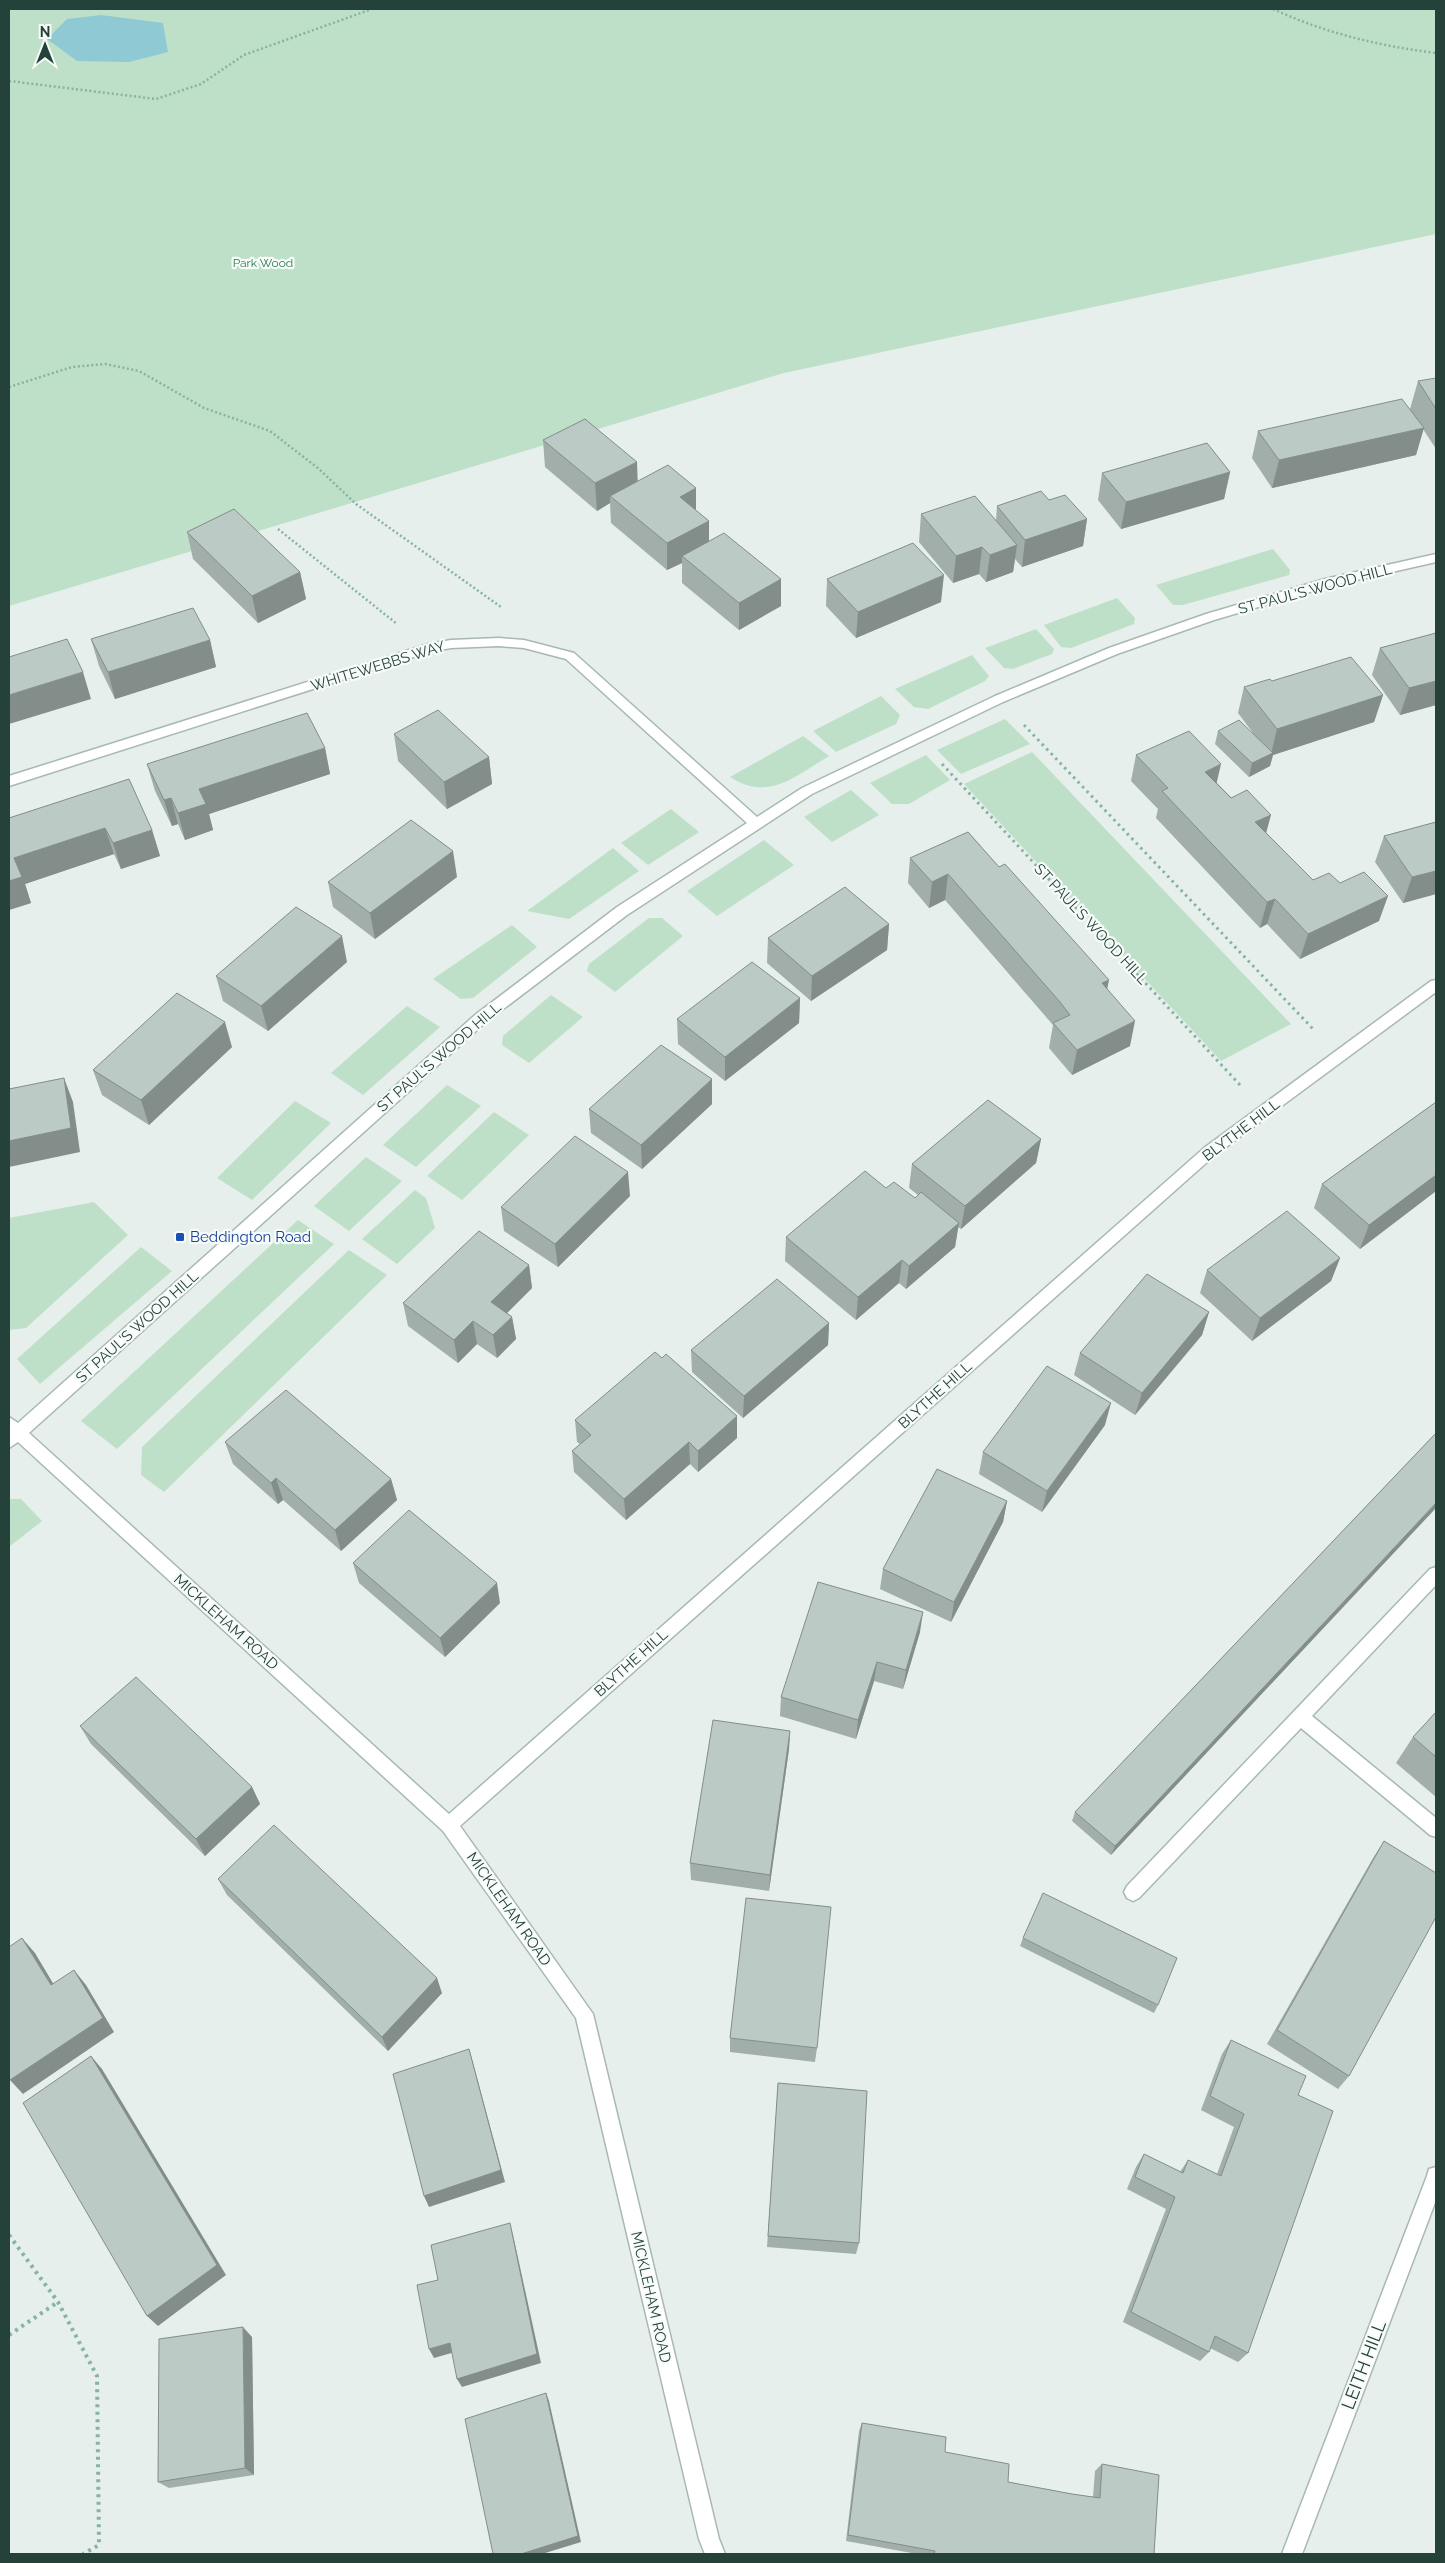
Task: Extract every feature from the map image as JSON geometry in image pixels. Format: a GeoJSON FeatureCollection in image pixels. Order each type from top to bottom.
{"type":"FeatureCollection","features":[{"type":"Feature","properties":{"kind":"street","name":"ST PAUL'S WOOD HILL"},"geometry":{"type":"LineString","coordinates":[[12,1433],[480,1019],[622,911],[808,790],[999,699],[1113,651],[1210,617],[1329,582],[1436,558]]}},
{"type":"Feature","properties":{"kind":"street","name":"WHITEWEBBS WAY"},"geometry":{"type":"LineString","coordinates":[[9,781],[428,648],[459,643],[499,642],[532,646],[570,656],[755,823]]}},
{"type":"Feature","properties":{"kind":"street","name":"BLYTHE HILL"},"geometry":{"type":"LineString","coordinates":[[449,1825],[1202,1158],[1436,985]]}},
{"type":"Feature","properties":{"kind":"street","name":"MICKLEHAM ROAD"},"geometry":{"type":"LineString","coordinates":[[12,1433],[449,1825],[584,2014],[709,2539],[715,2554]]}},
{"type":"Feature","properties":{"kind":"street"},"geometry":{"type":"LineString","coordinates":[[1134,1892],[1436,1574]]}},
{"type":"Feature","properties":{"kind":"street"},"geometry":{"type":"LineString","coordinates":[[1300,1717],[1436,1829]]}},
{"type":"Feature","properties":{"kind":"street","name":"LEITH HILL"},"geometry":{"type":"LineString","coordinates":[[1292,2554],[1436,2176]]}},
{"type":"Feature","properties":{"kind":"path"},"geometry":{"type":"LineString","coordinates":[[9,81],[156,99],[201,84],[244,55],[372,9]]}},
{"type":"Feature","properties":{"kind":"path"},"geometry":{"type":"LineString","coordinates":[[1272,9],[1289,17],[1389,47],[1436,53]]}},
{"type":"Feature","properties":{"kind":"path"},"geometry":{"type":"LineString","coordinates":[[9,387],[72,367],[105,364],[139,371],[204,408],[270,431],[320,469],[356,504],[506,611]]}},
{"type":"Feature","properties":{"kind":"path"},"geometry":{"type":"LineString","coordinates":[[278,529],[428,648]]}},
{"type":"Feature","properties":{"kind":"path"},"geometry":{"type":"LineString","coordinates":[[999,699],[1339,1056]]}},
{"type":"Feature","properties":{"kind":"path","name":"ST PAUL'S WOOD HILL"},"geometry":{"type":"LineString","coordinates":[[917,737],[1265,1112]]}},
{"type":"Feature","properties":{"kind":"path"},"geometry":{"type":"LineString","coordinates":[[9,2235],[58,2302],[97,2376],[99,2545],[83,2554]]}},
{"type":"Feature","properties":{"kind":"path"},"geometry":{"type":"LineString","coordinates":[[9,2335],[58,2302]]}},
{"type":"Feature","properties":{"kind":"green space","name":"Park Wood"},"geometry":{"type":"Polygon","coordinates":[[[9,9],[1436,9],[1436,234],[784,373],[9,606],[9,9]]]}},
{"type":"Feature","properties":{"kind":"green space"},"geometry":{"type":"Polygon","coordinates":[[[1273,549],[1290,570],[1289,575],[1183,605],[1173,605],[1156,585],[1273,549]]]}},
{"type":"Feature","properties":{"kind":"green space"},"geometry":{"type":"Polygon","coordinates":[[[1117,598],[1135,618],[1134,624],[1071,648],[1061,647],[1044,625],[1117,598]]]}},
{"type":"Feature","properties":{"kind":"green space"},"geometry":{"type":"Polygon","coordinates":[[[1036,629],[1054,649],[1052,654],[1013,669],[1004,668],[985,648],[1036,629]]]}},
{"type":"Feature","properties":{"kind":"green space"},"geometry":{"type":"Polygon","coordinates":[[[972,655],[989,676],[985,681],[928,709],[914,707],[895,689],[972,655]]]}},
{"type":"Feature","properties":{"kind":"green space"},"geometry":{"type":"Polygon","coordinates":[[[881,696],[900,715],[896,724],[836,752],[813,731],[881,696]]]}},
{"type":"Feature","properties":{"kind":"green space"},"geometry":{"type":"Polygon","coordinates":[[[1005,719],[1030,744],[961,774],[937,750],[1005,719]]]}},
{"type":"Feature","properties":{"kind":"green space"},"geometry":{"type":"Polygon","coordinates":[[[803,736],[829,756],[793,778],[769,787],[744,784],[730,777],[803,736]]]}},
{"type":"Feature","properties":{"kind":"green space"},"geometry":{"type":"Polygon","coordinates":[[[1032,752],[1291,1024],[1221,1061],[964,784],[1032,752]]]}},
{"type":"Feature","properties":{"kind":"green space"},"geometry":{"type":"Polygon","coordinates":[[[926,755],[950,780],[909,804],[892,804],[870,783],[926,755]]]}},
{"type":"Feature","properties":{"kind":"green space"},"geometry":{"type":"Polygon","coordinates":[[[851,790],[879,815],[832,842],[804,817],[851,790]]]}},
{"type":"Feature","properties":{"kind":"green space"},"geometry":{"type":"Polygon","coordinates":[[[671,809],[699,832],[648,865],[621,843],[671,809]]]}},
{"type":"Feature","properties":{"kind":"green space"},"geometry":{"type":"Polygon","coordinates":[[[764,840],[794,865],[717,916],[687,891],[764,840]]]}},
{"type":"Feature","properties":{"kind":"green space"},"geometry":{"type":"Polygon","coordinates":[[[613,848],[639,871],[569,919],[527,911],[613,848]]]}},
{"type":"Feature","properties":{"kind":"green space"},"geometry":{"type":"Polygon","coordinates":[[[649,918],[662,918],[683,936],[615,992],[587,971],[589,964],[649,918]]]}},
{"type":"Feature","properties":{"kind":"green space"},"geometry":{"type":"Polygon","coordinates":[[[512,925],[537,947],[473,998],[461,999],[433,979],[512,925]]]}},
{"type":"Feature","properties":{"kind":"green space"},"geometry":{"type":"Polygon","coordinates":[[[551,995],[583,1017],[529,1063],[502,1045],[503,1036],[551,995]]]}},
{"type":"Feature","properties":{"kind":"green space"},"geometry":{"type":"Polygon","coordinates":[[[407,1006],[440,1027],[363,1095],[331,1073],[407,1006]]]}},
{"type":"Feature","properties":{"kind":"green space"},"geometry":{"type":"Polygon","coordinates":[[[447,1085],[481,1106],[416,1167],[383,1145],[447,1085]]]}},
{"type":"Feature","properties":{"kind":"green space"},"geometry":{"type":"Polygon","coordinates":[[[295,1101],[331,1123],[252,1200],[217,1178],[295,1101]]]}},
{"type":"Feature","properties":{"kind":"green space"},"geometry":{"type":"Polygon","coordinates":[[[494,1112],[529,1135],[462,1200],[427,1176],[494,1112]]]}},
{"type":"Feature","properties":{"kind":"green space"},"geometry":{"type":"Polygon","coordinates":[[[366,1157],[402,1181],[349,1231],[314,1206],[366,1157]]]}},
{"type":"Feature","properties":{"kind":"green space"},"geometry":{"type":"Polygon","coordinates":[[[415,1190],[426,1198],[435,1228],[397,1264],[362,1239],[415,1190]]]}},
{"type":"Feature","properties":{"kind":"green space"},"geometry":{"type":"Polygon","coordinates":[[[94,1202],[128,1235],[26,1328],[9,1330],[9,1218],[94,1202]]]}},
{"type":"Feature","properties":{"kind":"green space"},"geometry":{"type":"Polygon","coordinates":[[[298,1220],[334,1244],[117,1449],[81,1421],[298,1220]]]}},
{"type":"Feature","properties":{"kind":"green space"},"geometry":{"type":"Polygon","coordinates":[[[141,1247],[172,1271],[40,1384],[17,1359],[141,1247]]]}},
{"type":"Feature","properties":{"kind":"green space"},"geometry":{"type":"Polygon","coordinates":[[[349,1250],[387,1275],[164,1492],[141,1475],[142,1447],[349,1250]]]}},
{"type":"Feature","properties":{"kind":"green space"},"geometry":{"type":"Polygon","coordinates":[[[9,1499],[21,1499],[42,1521],[9,1547],[9,1499]]]}},
{"type":"Feature","properties":{"kind":"water"},"geometry":{"type":"Polygon","coordinates":[[[101,15],[163,23],[168,52],[129,62],[77,61],[47,39],[67,19],[101,15]]]}},
{"type":"Feature","properties":{"kind":"building"},"geometry":{"type":"Polygon","coordinates":[[[1436,378],[1436,409],[1418,381],[1436,378]]]}},
{"type":"Feature","properties":{"kind":"building"},"geometry":{"type":"Polygon","coordinates":[[[1402,399],[1424,428],[1279,460],[1258,431],[1402,399]]]}},
{"type":"Feature","properties":{"kind":"building"},"geometry":{"type":"Polygon","coordinates":[[[585,419],[637,462],[595,483],[543,440],[585,419]]]}},
{"type":"Feature","properties":{"kind":"building"},"geometry":{"type":"Polygon","coordinates":[[[1207,443],[1230,472],[1126,502],[1102,473],[1207,443]]]}},
{"type":"Feature","properties":{"kind":"building"},"geometry":{"type":"Polygon","coordinates":[[[668,465],[696,488],[680,497],[709,521],[667,543],[610,496],[668,465]]]}},
{"type":"Feature","properties":{"kind":"building"},"geometry":{"type":"Polygon","coordinates":[[[1041,491],[1049,500],[1065,495],[1087,519],[1025,540],[997,506],[1041,491]]]}},
{"type":"Feature","properties":{"kind":"building"},"geometry":{"type":"Polygon","coordinates":[[[975,496],[1017,545],[990,555],[982,547],[956,556],[921,514],[975,496]]]}},
{"type":"Feature","properties":{"kind":"building"},"geometry":{"type":"Polygon","coordinates":[[[234,509],[300,572],[252,596],[187,532],[234,509]]]}},
{"type":"Feature","properties":{"kind":"building"},"geometry":{"type":"Polygon","coordinates":[[[724,533],[781,579],[739,603],[682,556],[724,533]]]}},
{"type":"Feature","properties":{"kind":"building"},"geometry":{"type":"Polygon","coordinates":[[[913,543],[944,575],[858,612],[827,579],[913,543]]]}},
{"type":"Feature","properties":{"kind":"building"},"geometry":{"type":"Polygon","coordinates":[[[193,608],[210,640],[108,672],[91,639],[193,608]]]}},
{"type":"Feature","properties":{"kind":"building"},"geometry":{"type":"Polygon","coordinates":[[[1436,633],[1436,681],[1409,688],[1380,648],[1436,633]]]}},
{"type":"Feature","properties":{"kind":"building"},"geometry":{"type":"Polygon","coordinates":[[[67,639],[83,672],[9,695],[9,657],[67,639]]]}},
{"type":"Feature","properties":{"kind":"building"},"geometry":{"type":"Polygon","coordinates":[[[1351,657],[1383,695],[1277,729],[1244,687],[1270,679],[1272,681],[1351,657]]]}},
{"type":"Feature","properties":{"kind":"building"},"geometry":{"type":"Polygon","coordinates":[[[438,710],[489,757],[444,782],[394,734],[438,710]]]}},
{"type":"Feature","properties":{"kind":"building"},"geometry":{"type":"Polygon","coordinates":[[[307,713],[325,748],[199,789],[206,804],[178,813],[171,798],[164,800],[147,764],[307,713]]]}},
{"type":"Feature","properties":{"kind":"building"},"geometry":{"type":"Polygon","coordinates":[[[1239,720],[1273,753],[1252,763],[1218,731],[1239,720]]]}},
{"type":"Feature","properties":{"kind":"building"},"geometry":{"type":"Polygon","coordinates":[[[1189,731],[1221,764],[1205,772],[1231,798],[1247,790],[1271,815],[1255,822],[1313,880],[1329,873],[1340,883],[1364,872],[1388,896],[1308,934],[1275,899],[1267,902],[1162,791],[1168,788],[1136,755],[1189,731]]]}},
{"type":"Feature","properties":{"kind":"building"},"geometry":{"type":"Polygon","coordinates":[[[129,779],[152,830],[113,843],[105,828],[14,858],[22,877],[9,881],[9,818],[129,779]]]}},
{"type":"Feature","properties":{"kind":"building"},"geometry":{"type":"Polygon","coordinates":[[[411,820],[453,851],[370,913],[328,882],[411,820]]]}},
{"type":"Feature","properties":{"kind":"building"},"geometry":{"type":"Polygon","coordinates":[[[1436,822],[1436,871],[1412,877],[1384,836],[1436,822]]]}},
{"type":"Feature","properties":{"kind":"building"},"geometry":{"type":"Polygon","coordinates":[[[968,832],[999,867],[1005,864],[1109,980],[1102,983],[1135,1021],[1077,1050],[1053,1023],[1070,1015],[1060,1002],[948,874],[932,882],[910,858],[968,832]]]}},
{"type":"Feature","properties":{"kind":"building"},"geometry":{"type":"Polygon","coordinates":[[[845,887],[889,924],[812,976],[768,938],[845,887]]]}},
{"type":"Feature","properties":{"kind":"building"},"geometry":{"type":"Polygon","coordinates":[[[296,907],[342,936],[261,1006],[216,976],[296,907]]]}},
{"type":"Feature","properties":{"kind":"building"},"geometry":{"type":"Polygon","coordinates":[[[752,962],[800,998],[725,1057],[677,1019],[752,962]]]}},
{"type":"Feature","properties":{"kind":"building"},"geometry":{"type":"Polygon","coordinates":[[[177,993],[225,1022],[141,1100],[93,1070],[177,993]]]}},
{"type":"Feature","properties":{"kind":"building"},"geometry":{"type":"Polygon","coordinates":[[[661,1045],[712,1079],[641,1145],[589,1109],[661,1045]]]}},
{"type":"Feature","properties":{"kind":"building"},"geometry":{"type":"Polygon","coordinates":[[[64,1078],[71,1128],[9,1141],[9,1089],[64,1078]]]}},
{"type":"Feature","properties":{"kind":"building"},"geometry":{"type":"Polygon","coordinates":[[[988,1100],[1041,1139],[965,1206],[912,1164],[988,1100]]]}},
{"type":"Feature","properties":{"kind":"building"},"geometry":{"type":"Polygon","coordinates":[[[1436,1102],[1436,1175],[1369,1225],[1322,1184],[1436,1102]]]}},
{"type":"Feature","properties":{"kind":"building"},"geometry":{"type":"Polygon","coordinates":[[[575,1136],[628,1172],[555,1244],[501,1207],[575,1136]]]}},
{"type":"Feature","properties":{"kind":"building"},"geometry":{"type":"Polygon","coordinates":[[[865,1171],[886,1188],[894,1182],[915,1198],[921,1192],[959,1223],[909,1266],[902,1260],[858,1297],[786,1237],[865,1171]]]}},
{"type":"Feature","properties":{"kind":"building"},"geometry":{"type":"Polygon","coordinates":[[[1287,1211],[1340,1258],[1260,1318],[1207,1270],[1287,1211]]]}},
{"type":"Feature","properties":{"kind":"building"},"geometry":{"type":"Polygon","coordinates":[[[479,1231],[529,1265],[491,1302],[512,1317],[493,1335],[473,1321],[454,1340],[403,1303],[479,1231]]]}},
{"type":"Feature","properties":{"kind":"building"},"geometry":{"type":"Polygon","coordinates":[[[1147,1274],[1209,1312],[1142,1393],[1080,1353],[1147,1274]]]}},
{"type":"Feature","properties":{"kind":"building"},"geometry":{"type":"Polygon","coordinates":[[[777,1279],[829,1323],[744,1396],[691,1350],[777,1279]]]}},
{"type":"Feature","properties":{"kind":"building"},"geometry":{"type":"Polygon","coordinates":[[[655,1352],[662,1358],[666,1354],[737,1416],[698,1451],[689,1442],[624,1499],[572,1451],[591,1435],[575,1420],[655,1352]]]}},
{"type":"Feature","properties":{"kind":"building"},"geometry":{"type":"Polygon","coordinates":[[[1047,1366],[1111,1403],[1047,1491],[983,1452],[1047,1366]]]}},
{"type":"Feature","properties":{"kind":"building"},"geometry":{"type":"Polygon","coordinates":[[[286,1390],[391,1479],[335,1530],[276,1478],[271,1483],[225,1442],[286,1390]]]}},
{"type":"Feature","properties":{"kind":"building"},"geometry":{"type":"Polygon","coordinates":[[[1436,1433],[1436,1503],[1115,1846],[1075,1812],[1436,1433]]]}},
{"type":"Feature","properties":{"kind":"building"},"geometry":{"type":"Polygon","coordinates":[[[937,1469],[1007,1501],[954,1602],[883,1569],[937,1469]]]}},
{"type":"Feature","properties":{"kind":"building"},"geometry":{"type":"Polygon","coordinates":[[[409,1510],[497,1583],[440,1638],[353,1563],[409,1510]]]}},
{"type":"Feature","properties":{"kind":"building"},"geometry":{"type":"Polygon","coordinates":[[[818,1582],[923,1612],[906,1670],[877,1662],[858,1720],[781,1697],[818,1582]]]}},
{"type":"Feature","properties":{"kind":"building"},"geometry":{"type":"Polygon","coordinates":[[[136,1677],[252,1787],[196,1839],[80,1726],[136,1677]]]}},
{"type":"Feature","properties":{"kind":"building"},"geometry":{"type":"Polygon","coordinates":[[[1436,1712],[1436,1757],[1413,1737],[1436,1712]]]}},
{"type":"Feature","properties":{"kind":"building"},"geometry":{"type":"Polygon","coordinates":[[[713,1720],[790,1731],[770,1875],[690,1863],[713,1720]]]}},
{"type":"Feature","properties":{"kind":"building"},"geometry":{"type":"Polygon","coordinates":[[[274,1825],[437,1978],[382,2037],[218,1879],[274,1825]]]}},
{"type":"Feature","properties":{"kind":"building"},"geometry":{"type":"Polygon","coordinates":[[[1384,1841],[1436,1873],[1436,1917],[1349,2076],[1277,2030],[1384,1841]]]}},
{"type":"Feature","properties":{"kind":"building"},"geometry":{"type":"Polygon","coordinates":[[[1043,1893],[1177,1958],[1158,2005],[1023,1938],[1043,1893]]]}},
{"type":"Feature","properties":{"kind":"building"},"geometry":{"type":"Polygon","coordinates":[[[746,1898],[831,1907],[817,2048],[730,2038],[746,1898]]]}},
{"type":"Feature","properties":{"kind":"building"},"geometry":{"type":"Polygon","coordinates":[[[22,1938],[51,1985],[74,1970],[103,2018],[10,2080],[9,1947],[22,1938]]]}},
{"type":"Feature","properties":{"kind":"building"},"geometry":{"type":"Polygon","coordinates":[[[1231,2040],[1306,2076],[1298,2095],[1333,2111],[1248,2353],[1215,2336],[1209,2352],[1131,2312],[1175,2197],[1135,2177],[1144,2154],[1183,2173],[1188,2160],[1221,2176],[1244,2114],[1210,2096],[1231,2040]]]}},
{"type":"Feature","properties":{"kind":"building"},"geometry":{"type":"Polygon","coordinates":[[[469,2049],[501,2170],[424,2196],[393,2074],[469,2049]]]}},
{"type":"Feature","properties":{"kind":"building"},"geometry":{"type":"Polygon","coordinates":[[[91,2056],[217,2265],[147,2316],[23,2103],[91,2056]]]}},
{"type":"Feature","properties":{"kind":"building"},"geometry":{"type":"Polygon","coordinates":[[[778,2083],[867,2091],[859,2243],[768,2236],[778,2083]]]}},
{"type":"Feature","properties":{"kind":"building"},"geometry":{"type":"Polygon","coordinates":[[[510,2223],[537,2354],[457,2379],[450,2343],[429,2349],[417,2285],[438,2280],[431,2245],[510,2223]]]}},
{"type":"Feature","properties":{"kind":"building"},"geometry":{"type":"Polygon","coordinates":[[[243,2327],[245,2468],[158,2482],[159,2339],[243,2327]]]}},
{"type":"Feature","properties":{"kind":"building"},"geometry":{"type":"Polygon","coordinates":[[[546,2393],[578,2536],[521,2554],[493,2554],[465,2419],[546,2393]]]}},
{"type":"Feature","properties":{"kind":"building"},"geometry":{"type":"Polygon","coordinates":[[[862,2423],[946,2437],[945,2452],[1009,2464],[1008,2482],[1072,2494],[1100,2498],[1102,2464],[1159,2475],[1154,2554],[934,2554],[935,2551],[848,2535],[862,2423]]]}},
{"type":"Feature","properties":{"kind":"place","name":"Beddington Road"},"geometry":{"type":"Point","coordinates":[180,1237]}}]}
